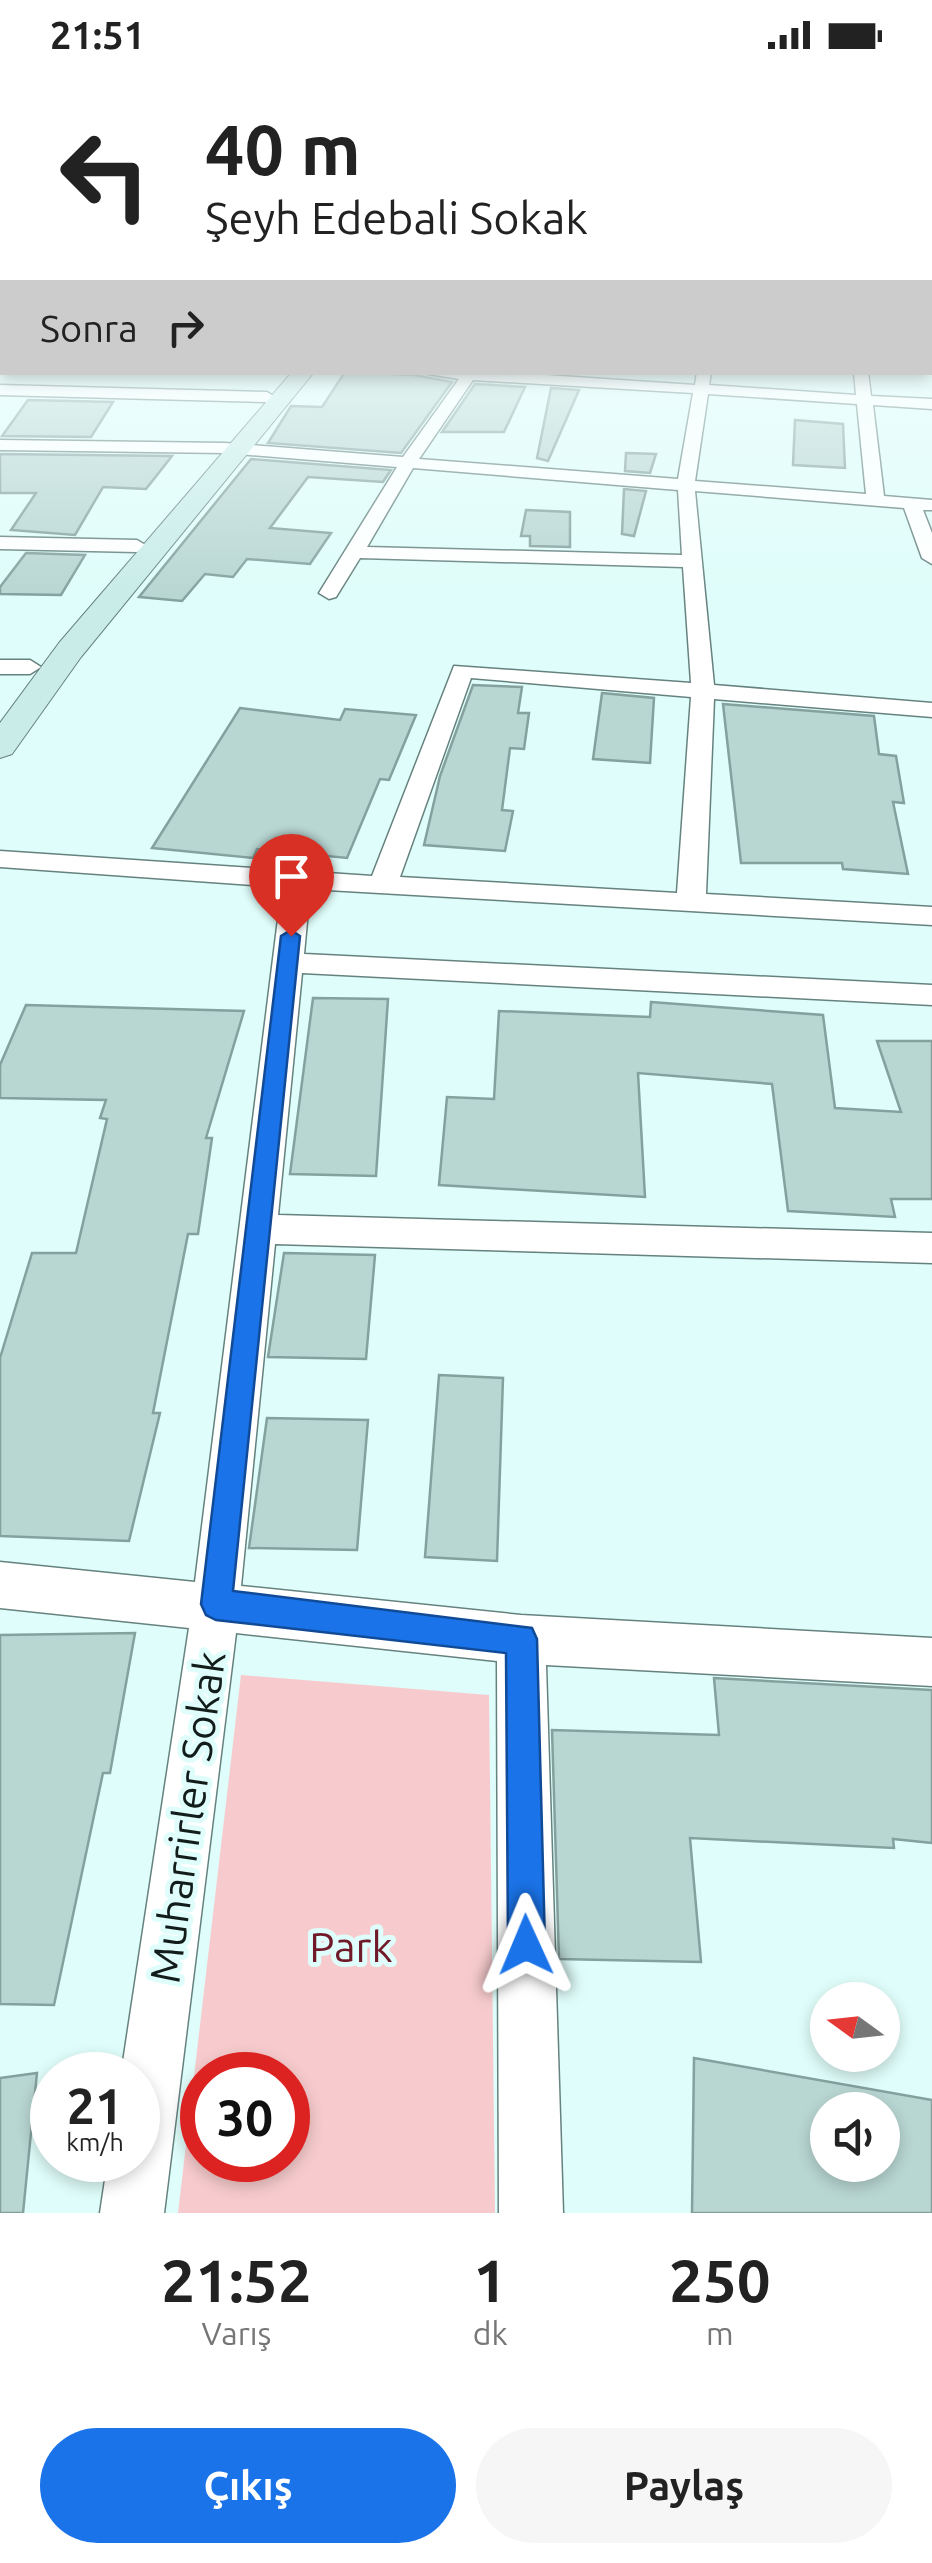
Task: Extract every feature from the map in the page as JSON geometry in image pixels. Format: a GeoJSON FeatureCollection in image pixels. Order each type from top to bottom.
{"type":"FeatureCollection","features":[{"type":"Feature","properties":{"kind":"street"},"geometry":{"type":"LineString","coordinates":[[144,406],[153,397]]}},
{"type":"Feature","properties":{"kind":"street"},"geometry":{"type":"LineString","coordinates":[[0,747],[70,650],[232,448],[267,397]]}},
{"type":"Feature","properties":{"kind":"street"},"geometry":{"type":"LineString","coordinates":[[0,709],[30,667],[137,546],[280,397]]}},
{"type":"Feature","properties":{"kind":"street"},"geometry":{"type":"LineString","coordinates":[[329,593],[408,462],[454,397]]}},
{"type":"Feature","properties":{"kind":"street"},"geometry":{"type":"LineString","coordinates":[[692,901],[703,691],[686,484],[700,397]]}},
{"type":"Feature","properties":{"kind":"street"},"geometry":{"type":"LineString","coordinates":[[865,397],[876,500]]}},
{"type":"Feature","properties":{"kind":"street"},"geometry":{"type":"LineString","coordinates":[[906,397],[932,404]]}},
{"type":"Feature","properties":{"kind":"street"},"geometry":{"type":"LineString","coordinates":[[0,445],[112,438],[932,505]]}},
{"type":"Feature","properties":{"kind":"street"},"geometry":{"type":"LineString","coordinates":[[911,503],[932,558]]}},
{"type":"Feature","properties":{"kind":"street"},"geometry":{"type":"LineString","coordinates":[[0,543],[137,546]]}},
{"type":"Feature","properties":{"kind":"street"},"geometry":{"type":"LineString","coordinates":[[355,552],[694,561]]}},
{"type":"Feature","properties":{"kind":"street"},"geometry":{"type":"LineString","coordinates":[[0,667],[30,667]]}},
{"type":"Feature","properties":{"kind":"street"},"geometry":{"type":"LineString","coordinates":[[383,885],[462,671],[932,710]]}},
{"type":"Feature","properties":{"kind":"street"},"geometry":{"type":"LineString","coordinates":[[0,860],[296,883],[932,916]]}},
{"type":"Feature","properties":{"kind":"street","name":"Muharrirler Sokak"},"geometry":{"type":"LineString","coordinates":[[132,2213],[216,1604],[296,883]]}},
{"type":"Feature","properties":{"kind":"street"},"geometry":{"type":"LineString","coordinates":[[288,963],[932,995]]}},
{"type":"Feature","properties":{"kind":"street"},"geometry":{"type":"LineString","coordinates":[[256,1229],[932,1248]]}},
{"type":"Feature","properties":{"kind":"street"},"geometry":{"type":"LineString","coordinates":[[0,1584],[521,1639],[932,1662]]}},
{"type":"Feature","properties":{"kind":"street"},"geometry":{"type":"LineString","coordinates":[[521,1639],[531,2213]]}},
{"type":"Feature","properties":{"kind":"green space","name":"Park"},"geometry":{"type":"Polygon","coordinates":[[[241,1675],[489,1695],[495,2213],[178,2213],[182,2182],[310,2182],[310,2052],[197,2052],[241,1675]]]}},
{"type":"Feature","properties":{"kind":"building"},"geometry":{"type":"Polygon","coordinates":[[[329,397],[441,397],[401,453],[268,443],[291,406],[322,407],[329,397]]]}},
{"type":"Feature","properties":{"kind":"building"},"geometry":{"type":"Polygon","coordinates":[[[466,397],[520,397],[504,432],[442,432],[466,397]]]}},
{"type":"Feature","properties":{"kind":"building"},"geometry":{"type":"Polygon","coordinates":[[[549,397],[576,397],[548,461],[537,458],[549,397]]]}},
{"type":"Feature","properties":{"kind":"building"},"geometry":{"type":"Polygon","coordinates":[[[28,400],[113,402],[91,437],[2,436],[28,400]]]}},
{"type":"Feature","properties":{"kind":"building"},"geometry":{"type":"Polygon","coordinates":[[[795,420],[843,424],[845,468],[793,465],[795,420]]]}},
{"type":"Feature","properties":{"kind":"building"},"geometry":{"type":"Polygon","coordinates":[[[626,453],[656,454],[650,473],[625,471],[626,453]]]}},
{"type":"Feature","properties":{"kind":"building"},"geometry":{"type":"Polygon","coordinates":[[[0,454],[172,456],[146,489],[103,487],[75,535],[11,530],[36,493],[0,493],[0,454]]]}},
{"type":"Feature","properties":{"kind":"building"},"geometry":{"type":"Polygon","coordinates":[[[251,459],[391,470],[383,482],[308,477],[270,528],[331,533],[310,564],[247,559],[233,577],[205,574],[182,601],[139,597],[251,459]]]}},
{"type":"Feature","properties":{"kind":"building"},"geometry":{"type":"Polygon","coordinates":[[[624,489],[646,491],[634,536],[622,534],[624,489]]]}},
{"type":"Feature","properties":{"kind":"building"},"geometry":{"type":"Polygon","coordinates":[[[526,510],[570,512],[570,547],[530,546],[530,536],[521,536],[526,510]]]}},
{"type":"Feature","properties":{"kind":"building"},"geometry":{"type":"Polygon","coordinates":[[[26,553],[85,555],[61,595],[0,594],[0,587],[26,553]]]}},
{"type":"Feature","properties":{"kind":"building"},"geometry":{"type":"Polygon","coordinates":[[[473,685],[522,687],[518,713],[529,713],[524,749],[510,748],[502,810],[513,811],[505,851],[424,845],[440,776],[473,685]]]}},
{"type":"Feature","properties":{"kind":"building"},"geometry":{"type":"Polygon","coordinates":[[[602,693],[654,698],[650,763],[593,759],[602,693]]]}},
{"type":"Feature","properties":{"kind":"building"},"geometry":{"type":"Polygon","coordinates":[[[723,704],[874,716],[879,754],[896,756],[904,803],[893,802],[908,874],[843,869],[842,863],[741,863],[723,704]]]}},
{"type":"Feature","properties":{"kind":"building"},"geometry":{"type":"Polygon","coordinates":[[[240,708],[340,720],[345,709],[416,715],[389,780],[380,779],[347,858],[257,849],[253,858],[152,848],[240,708]]]}},
{"type":"Feature","properties":{"kind":"building"},"geometry":{"type":"Polygon","coordinates":[[[313,998],[388,999],[376,1176],[290,1174],[313,998]]]}},
{"type":"Feature","properties":{"kind":"building"},"geometry":{"type":"Polygon","coordinates":[[[651,1002],[823,1015],[835,1108],[901,1112],[877,1041],[932,1041],[932,1199],[891,1199],[895,1217],[788,1211],[772,1084],[638,1073],[645,1197],[439,1185],[447,1097],[494,1099],[499,1011],[650,1017],[651,1002]]]}},
{"type":"Feature","properties":{"kind":"building"},"geometry":{"type":"Polygon","coordinates":[[[26,1005],[244,1011],[206,1138],[212,1138],[198,1234],[188,1234],[153,1413],[160,1413],[129,1541],[0,1536],[0,1358],[32,1253],[76,1253],[107,1119],[100,1118],[106,1100],[0,1098],[0,1065],[26,1005]]]}},
{"type":"Feature","properties":{"kind":"building"},"geometry":{"type":"Polygon","coordinates":[[[284,1253],[375,1255],[366,1359],[268,1357],[284,1253]]]}},
{"type":"Feature","properties":{"kind":"building"},"geometry":{"type":"Polygon","coordinates":[[[439,1375],[503,1378],[497,1561],[425,1557],[439,1375]]]}},
{"type":"Feature","properties":{"kind":"building"},"geometry":{"type":"Polygon","coordinates":[[[267,1418],[368,1420],[357,1550],[249,1548],[267,1418]]]}},
{"type":"Feature","properties":{"kind":"building"},"geometry":{"type":"Polygon","coordinates":[[[135,1633],[110,1773],[103,1773],[54,2005],[0,2004],[0,1635],[135,1633]]]}},
{"type":"Feature","properties":{"kind":"building"},"geometry":{"type":"Polygon","coordinates":[[[714,1678],[932,1690],[932,1843],[893,1839],[894,1848],[690,1838],[701,1962],[559,1959],[552,1730],[719,1735],[714,1678]]]}},
{"type":"Feature","properties":{"kind":"building"},"geometry":{"type":"Polygon","coordinates":[[[694,2058],[887,2092],[810,2092],[810,2182],[900,2182],[900,2094],[932,2100],[932,2213],[692,2213],[694,2058]]]}},
{"type":"Feature","properties":{"kind":"building"},"geometry":{"type":"Polygon","coordinates":[[[30,2074],[30,2143],[23,2213],[0,2213],[0,2078],[30,2074]]]}},
{"type":"Feature","properties":{"kind":"route"},"geometry":{"type":"LineString","coordinates":[[291,936],[216,1604],[521,1639],[526,1945]]}}]}
